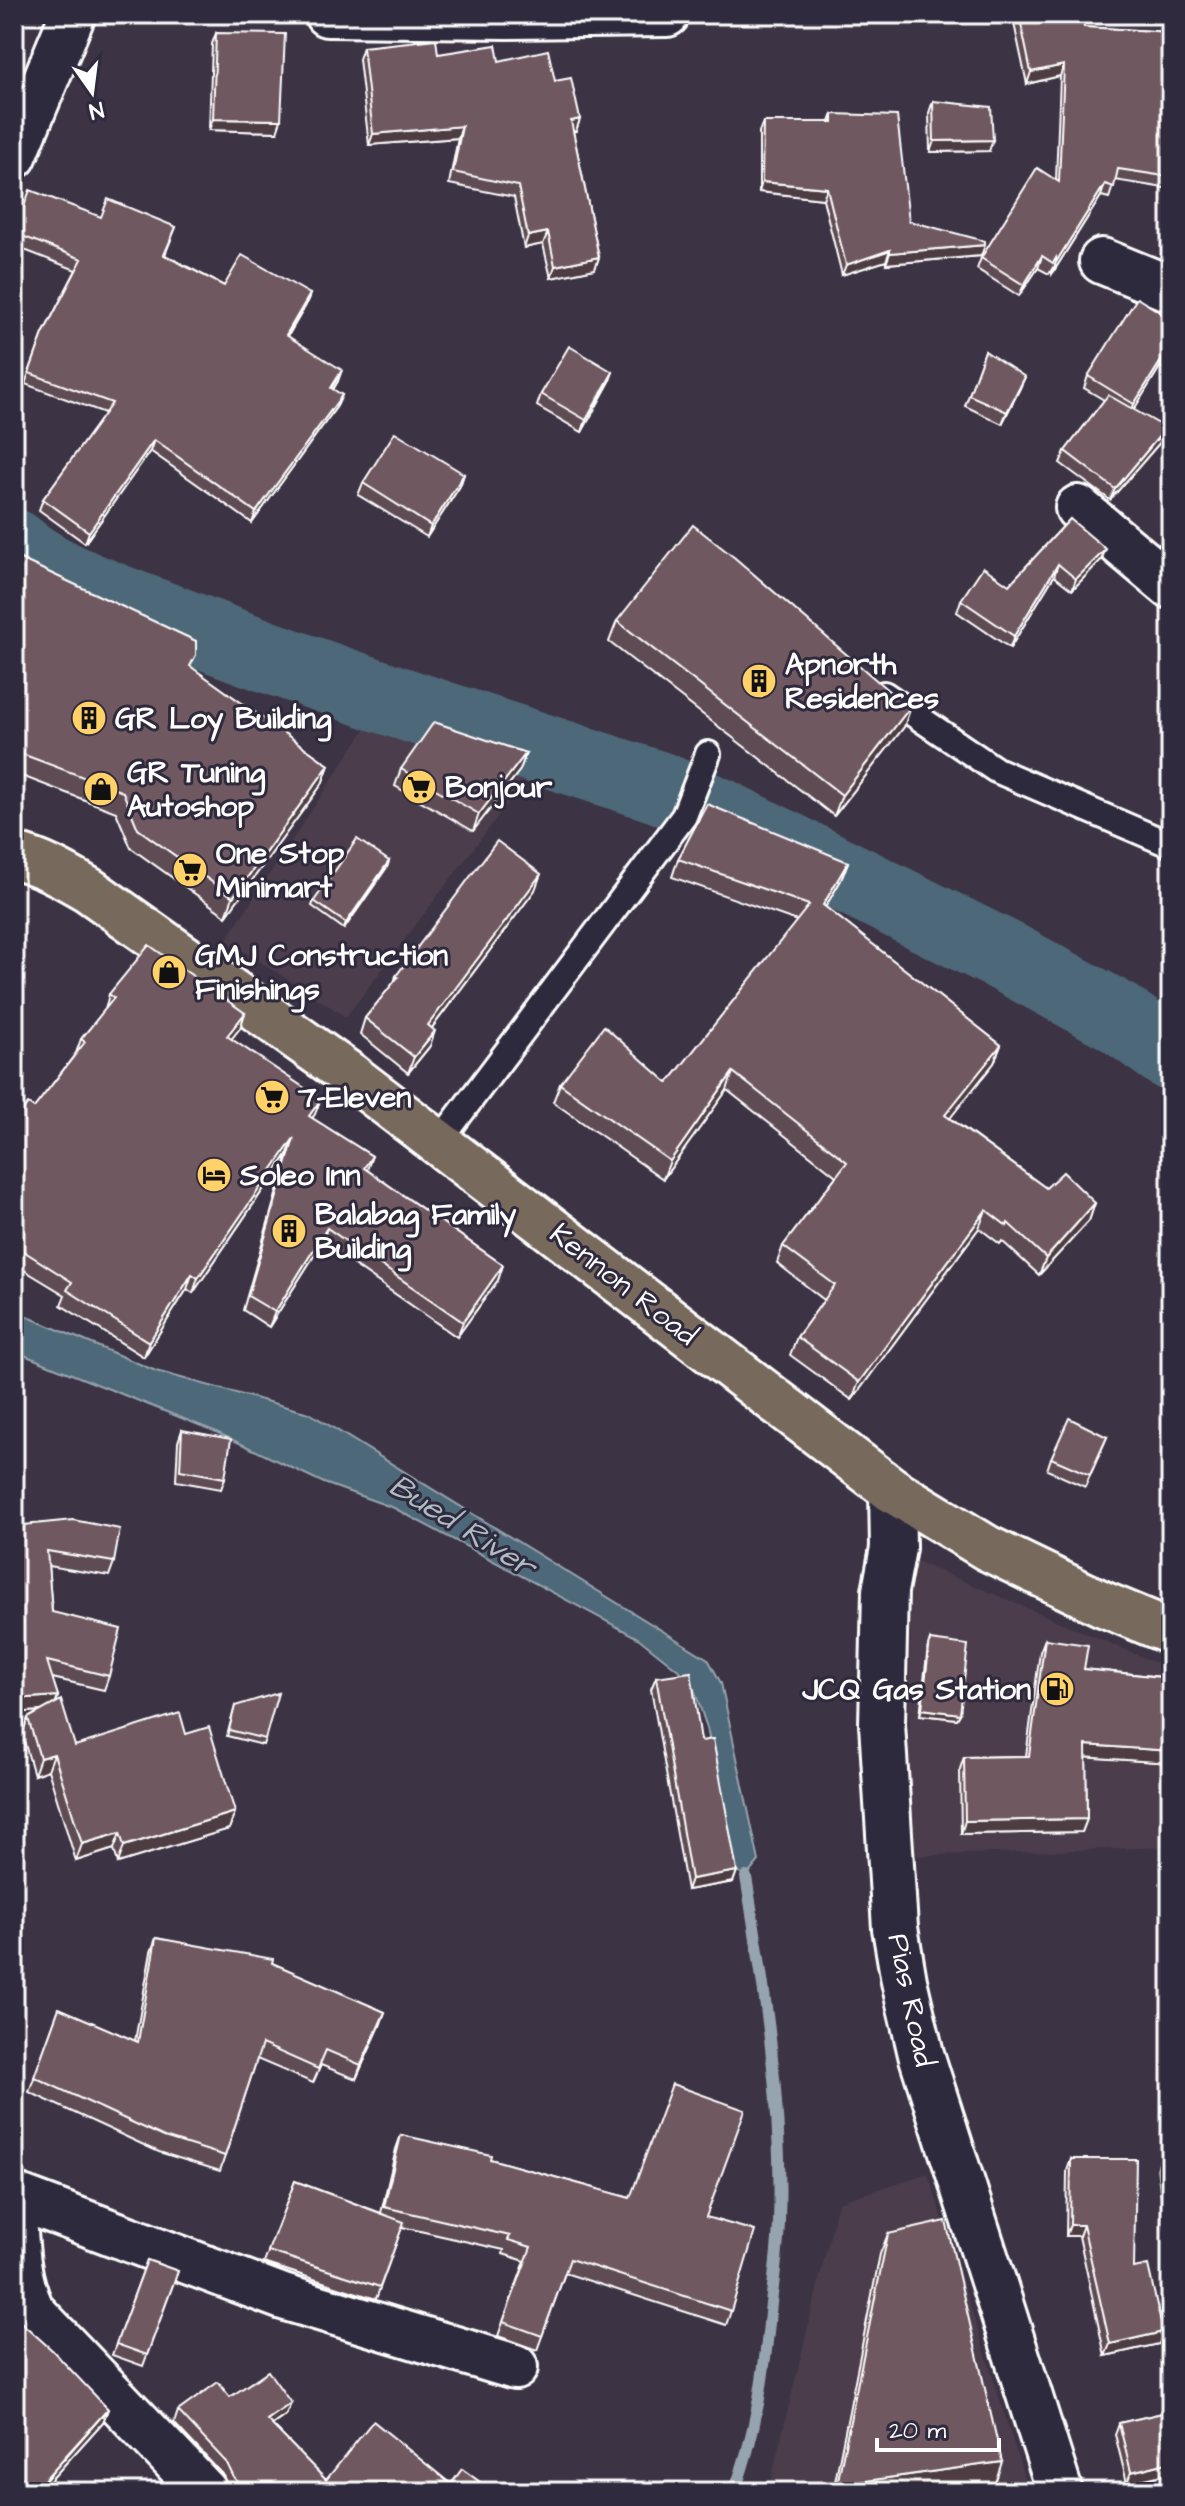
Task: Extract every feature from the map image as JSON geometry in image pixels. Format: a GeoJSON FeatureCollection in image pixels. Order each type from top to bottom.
{"type":"FeatureCollection","features":[{"type":"Feature","properties":{"kind":"highway","name":"Kennon Road"},"geometry":{"type":"LineString","coordinates":[[14,856],[43,866],[89,890],[327,1059],[892,1490],[987,1548],[1103,1604],[1171,1632]]}},
{"type":"Feature","properties":{"kind":"street"},"geometry":{"type":"LineString","coordinates":[[14,156],[73,14]]}},
{"type":"Feature","properties":{"kind":"street"},"geometry":{"type":"LineString","coordinates":[[327,14],[667,14]]}},
{"type":"Feature","properties":{"kind":"street"},"geometry":{"type":"LineString","coordinates":[[1102,261],[1171,289]]}},
{"type":"Feature","properties":{"kind":"street"},"geometry":{"type":"LineString","coordinates":[[1078,508],[1171,586]]}},
{"type":"Feature","properties":{"kind":"street","name":"Pias Road"},"geometry":{"type":"LineString","coordinates":[[892,1490],[893,1548],[885,1591],[882,1724],[895,1928],[921,2054],[1060,2492]]}},
{"type":"Feature","properties":{"kind":"street"},"geometry":{"type":"LineString","coordinates":[[14,2196],[283,2297],[515,2367]]}},
{"type":"Feature","properties":{"kind":"street"},"geometry":{"type":"LineString","coordinates":[[14,2215],[18,2269],[32,2311],[205,2492]]}},
{"type":"Feature","properties":{"kind":"lane"},"geometry":{"type":"LineString","coordinates":[[869,682],[892,701],[996,770],[1171,845]]}},
{"type":"Feature","properties":{"kind":"lane"},"geometry":{"type":"LineString","coordinates":[[439,1142],[684,816],[708,754]]}},
{"type":"Feature","properties":{"kind":"shaded area"},"geometry":{"type":"Polygon","coordinates":[[[381,705],[536,766],[346,1017],[226,940],[381,705]]]}},
{"type":"Feature","properties":{"kind":"shaded area"},"geometry":{"type":"Polygon","coordinates":[[[911,1559],[1171,1669],[1171,1847],[908,1856],[911,1559]]]}},
{"type":"Feature","properties":{"kind":"shaded area"},"geometry":{"type":"Polygon","coordinates":[[[928,2173],[1029,2492],[768,2492],[838,2202],[928,2173]]]}},
{"type":"Feature","properties":{"kind":"green space"},"geometry":{"type":"Polygon","coordinates":[[[1171,2122],[1171,2268],[1157,2169],[1171,2122]]]}},
{"type":"Feature","properties":{"kind":"water","name":"Bued River"},"geometry":{"type":"Polygon","coordinates":[[[14,1311],[156,1371],[309,1413],[708,1659],[721,1683],[759,1861],[746,1877],[736,1870],[707,1728],[691,1680],[638,1638],[394,1508],[324,1483],[214,1431],[14,1351],[14,1311]]]}},
{"type":"Feature","properties":{"kind":"building"},"geometry":{"type":"Polygon","coordinates":[[[14,14],[21,14],[16,41],[14,41],[14,14]]]}},
{"type":"Feature","properties":{"kind":"building"},"geometry":{"type":"Polygon","coordinates":[[[1019,14],[1082,14],[1084,27],[1171,32],[1171,177],[1118,169],[1114,187],[1105,184],[1056,262],[1056,258],[1053,263],[1042,256],[1024,285],[981,258],[1037,168],[1059,182],[1064,65],[1031,72],[1019,14]]]}},
{"type":"Feature","properties":{"kind":"building"},"geometry":{"type":"Polygon","coordinates":[[[216,33],[285,34],[281,120],[213,119],[216,33]]]}},
{"type":"Feature","properties":{"kind":"building"},"geometry":{"type":"Polygon","coordinates":[[[436,39],[438,54],[496,45],[499,61],[548,50],[555,81],[571,78],[580,119],[571,121],[599,257],[555,266],[548,232],[528,236],[518,186],[453,172],[462,126],[373,134],[363,47],[436,39]]]}},
{"type":"Feature","properties":{"kind":"building"},"geometry":{"type":"Polygon","coordinates":[[[933,101],[991,107],[993,140],[934,141],[933,101]]]}},
{"type":"Feature","properties":{"kind":"building"},"geometry":{"type":"Polygon","coordinates":[[[833,114],[897,116],[909,221],[985,241],[985,245],[890,253],[890,250],[846,265],[827,188],[762,182],[763,122],[833,122],[833,114]]]}},
{"type":"Feature","properties":{"kind":"building"},"geometry":{"type":"Polygon","coordinates":[[[30,190],[101,217],[108,199],[176,227],[164,255],[224,286],[242,255],[310,294],[286,335],[342,370],[331,388],[342,395],[256,512],[154,440],[89,532],[43,499],[112,403],[29,373],[43,334],[82,259],[14,233],[30,190]]]}},
{"type":"Feature","properties":{"kind":"building"},"geometry":{"type":"Polygon","coordinates":[[[1137,298],[1171,319],[1171,360],[1164,356],[1134,404],[1088,376],[1137,298]]]}},
{"type":"Feature","properties":{"kind":"building"},"geometry":{"type":"Polygon","coordinates":[[[569,346],[613,372],[586,420],[541,394],[569,346]]]}},
{"type":"Feature","properties":{"kind":"building"},"geometry":{"type":"Polygon","coordinates":[[[985,351],[1025,377],[1007,412],[969,395],[985,351]]]}},
{"type":"Feature","properties":{"kind":"building"},"geometry":{"type":"Polygon","coordinates":[[[1108,395],[1166,428],[1115,489],[1065,451],[1108,395]]]}},
{"type":"Feature","properties":{"kind":"building"},"geometry":{"type":"Polygon","coordinates":[[[395,432],[464,474],[431,526],[363,483],[395,432]]]}},
{"type":"Feature","properties":{"kind":"building"},"geometry":{"type":"Polygon","coordinates":[[[1070,519],[1106,549],[1076,579],[1058,564],[1014,636],[961,600],[983,567],[1009,585],[1070,519]]]}},
{"type":"Feature","properties":{"kind":"building","name":"Apnorth Residences"},"geometry":{"type":"Polygon","coordinates":[[[693,525],[890,692],[911,706],[842,795],[617,621],[693,525]]]}},
{"type":"Feature","properties":{"kind":"building"},"geometry":{"type":"Polygon","coordinates":[[[14,556],[196,641],[196,655],[190,666],[329,765],[233,897],[138,829],[123,792],[14,751],[14,556]]]}},
{"type":"Feature","properties":{"kind":"building"},"geometry":{"type":"Polygon","coordinates":[[[434,722],[526,753],[479,814],[401,769],[434,722]]]}},
{"type":"Feature","properties":{"kind":"building"},"geometry":{"type":"Polygon","coordinates":[[[707,804],[848,862],[823,905],[1001,1045],[945,1115],[1046,1188],[1063,1172],[1095,1203],[1046,1258],[1008,1223],[1007,1226],[986,1210],[859,1382],[797,1337],[835,1285],[783,1246],[847,1162],[733,1072],[670,1161],[560,1084],[604,1026],[668,1083],[809,905],[678,859],[707,804]]]}},
{"type":"Feature","properties":{"kind":"building"},"geometry":{"type":"Polygon","coordinates":[[[357,839],[389,861],[346,923],[314,901],[357,839]]]}},
{"type":"Feature","properties":{"kind":"building"},"geometry":{"type":"Polygon","coordinates":[[[497,841],[541,874],[428,1025],[435,1031],[414,1057],[365,1018],[497,841]]]}},
{"type":"Feature","properties":{"kind":"building"},"geometry":{"type":"Polygon","coordinates":[[[149,945],[245,1013],[227,1036],[321,1099],[309,1116],[372,1156],[364,1168],[503,1265],[463,1322],[327,1228],[275,1312],[248,1296],[294,1138],[198,1278],[192,1274],[149,1342],[67,1290],[72,1282],[14,1245],[14,1122],[28,1104],[34,1108],[85,1042],[81,1039],[114,998],[109,994],[149,945]]]}},
{"type":"Feature","properties":{"kind":"building"},"geometry":{"type":"Polygon","coordinates":[[[1069,1418],[1107,1437],[1090,1475],[1051,1458],[1069,1418]]]}},
{"type":"Feature","properties":{"kind":"building"},"geometry":{"type":"Polygon","coordinates":[[[182,1430],[231,1439],[225,1478],[180,1470],[182,1430]]]}},
{"type":"Feature","properties":{"kind":"building"},"geometry":{"type":"Polygon","coordinates":[[[73,1520],[120,1529],[114,1562],[47,1551],[52,1612],[121,1629],[109,1676],[47,1661],[58,1696],[14,1699],[14,1526],[73,1520]]]}},
{"type":"Feature","properties":{"kind":"building"},"geometry":{"type":"Polygon","coordinates":[[[1045,1639],[1088,1645],[1084,1669],[1171,1678],[1171,1751],[1086,1745],[1087,1819],[965,1821],[964,1757],[1029,1756],[1045,1639]]]}},
{"type":"Feature","properties":{"kind":"building","name":"JCQ Gas Station"},"geometry":{"type":"Polygon","coordinates":[[[930,1640],[968,1645],[960,1714],[922,1709],[930,1640]]]}},
{"type":"Feature","properties":{"kind":"building"},"geometry":{"type":"Polygon","coordinates":[[[691,1672],[701,1741],[713,1739],[737,1871],[691,1879],[656,1677],[691,1672]]]}},
{"type":"Feature","properties":{"kind":"building"},"geometry":{"type":"Polygon","coordinates":[[[278,1693],[265,1739],[229,1730],[235,1706],[278,1693]]]}},
{"type":"Feature","properties":{"kind":"building"},"geometry":{"type":"Polygon","coordinates":[[[61,1700],[75,1746],[180,1713],[186,1734],[209,1727],[235,1812],[124,1846],[120,1833],[82,1844],[54,1754],[40,1758],[28,1718],[61,1700]]]}},
{"type":"Feature","properties":{"kind":"building"},"geometry":{"type":"Polygon","coordinates":[[[156,1938],[273,1959],[272,1963],[385,2012],[361,2065],[326,2050],[318,2069],[262,2044],[225,2156],[164,2137],[34,2077],[59,2008],[138,2042],[156,1938]]]}},
{"type":"Feature","properties":{"kind":"building"},"geometry":{"type":"Polygon","coordinates":[[[672,2084],[745,2110],[706,2217],[755,2231],[731,2311],[570,2259],[542,2336],[503,2322],[531,2247],[508,2240],[510,2236],[384,2207],[401,2135],[491,2155],[490,2159],[630,2198],[672,2084]]]}},
{"type":"Feature","properties":{"kind":"building"},"geometry":{"type":"Polygon","coordinates":[[[1071,2159],[1136,2159],[1134,2268],[1148,2265],[1163,2332],[1110,2344],[1083,2225],[1070,2225],[1071,2159]]]}},
{"type":"Feature","properties":{"kind":"building"},"geometry":{"type":"Polygon","coordinates":[[[295,2181],[404,2222],[380,2287],[268,2251],[295,2181]]]}},
{"type":"Feature","properties":{"kind":"building"},"geometry":{"type":"Polygon","coordinates":[[[946,2221],[1002,2462],[837,2485],[888,2234],[946,2221]]]}},
{"type":"Feature","properties":{"kind":"building"},"geometry":{"type":"Polygon","coordinates":[[[147,2260],[178,2271],[147,2355],[116,2344],[147,2260]]]}},
{"type":"Feature","properties":{"kind":"building"},"geometry":{"type":"Polygon","coordinates":[[[14,2316],[52,2350],[108,2409],[35,2490],[14,2471],[14,2316]]]}},
{"type":"Feature","properties":{"kind":"building"},"geometry":{"type":"Polygon","coordinates":[[[268,2371],[291,2403],[267,2420],[326,2480],[373,2421],[451,2484],[462,2469],[494,2492],[248,2492],[234,2478],[227,2463],[178,2411],[218,2382],[230,2397],[268,2371]]]}},
{"type":"Feature","properties":{"kind":"building"},"geometry":{"type":"Polygon","coordinates":[[[1171,2411],[1171,2462],[1131,2472],[1119,2423],[1171,2411]]]}},
{"type":"Feature","properties":{"kind":"waterway"},"geometry":{"type":"LineString","coordinates":[[14,545],[48,569],[137,608],[358,688],[661,788],[720,814],[1009,958],[1118,1017],[1171,1055]]}},
{"type":"Feature","properties":{"kind":"waterway"},"geometry":{"type":"LineString","coordinates":[[734,2492],[748,2448],[762,2382],[777,2257],[780,2179],[766,2006],[746,1877]]}},
{"type":"Feature","properties":{"kind":"place","name":"Apnorth Residences"},"geometry":{"type":"Point","coordinates":[759,681]}},
{"type":"Feature","properties":{"kind":"place","name":"GR Loy Building"},"geometry":{"type":"Point","coordinates":[89,718]}},
{"type":"Feature","properties":{"kind":"place","name":"Bonjour"},"geometry":{"type":"Point","coordinates":[419,787]}},
{"type":"Feature","properties":{"kind":"place","name":"GR Tuning Autoshop"},"geometry":{"type":"Point","coordinates":[101,789]}},
{"type":"Feature","properties":{"kind":"place","name":"One Stop Minimart"},"geometry":{"type":"Point","coordinates":[190,870]}},
{"type":"Feature","properties":{"kind":"place","name":"GMJ Construction Finishings"},"geometry":{"type":"Point","coordinates":[169,972]}},
{"type":"Feature","properties":{"kind":"place","name":"7-Eleven"},"geometry":{"type":"Point","coordinates":[272,1097]}},
{"type":"Feature","properties":{"kind":"place","name":"Soleo Inn"},"geometry":{"type":"Point","coordinates":[214,1175]}},
{"type":"Feature","properties":{"kind":"place","name":"Balabag Family Building"},"geometry":{"type":"Point","coordinates":[289,1231]}},
{"type":"Feature","properties":{"kind":"place","name":"JCQ Gas Station"},"geometry":{"type":"Point","coordinates":[1057,1689]}}]}
